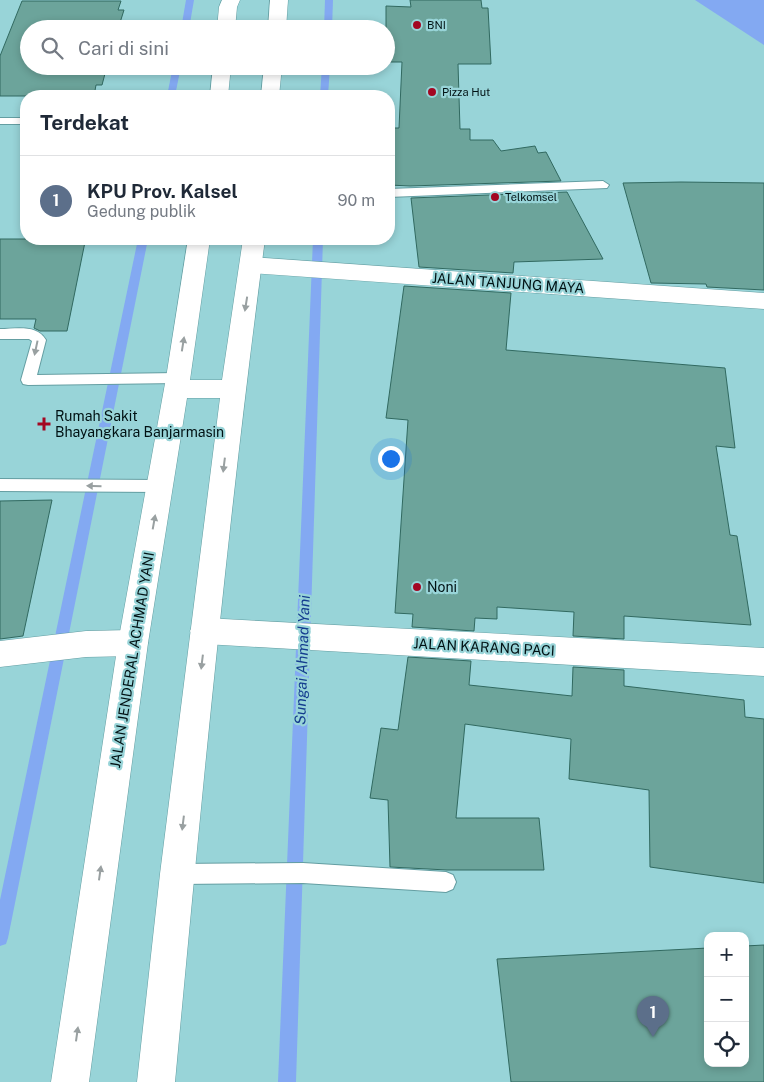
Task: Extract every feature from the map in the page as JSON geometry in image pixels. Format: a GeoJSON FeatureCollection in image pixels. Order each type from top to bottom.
{"type":"FeatureCollection","features":[{"type":"Feature","properties":{"kind":"main road"},"geometry":{"type":"LineString","coordinates":[[227,20],[228,7],[231,0]]}},
{"type":"Feature","properties":{"kind":"main road"},"geometry":{"type":"LineString","coordinates":[[278,20],[279,0]]}},
{"type":"Feature","properties":{"kind":"main road"},"geometry":{"type":"LineString","coordinates":[[220,90],[221,75]]}},
{"type":"Feature","properties":{"kind":"main road"},"geometry":{"type":"LineString","coordinates":[[271,90],[272,75]]}},
{"type":"Feature","properties":{"kind":"main road","name":"JALAN JENDERAL ACHMAD YANI"},"geometry":{"type":"LineString","coordinates":[[70,1082],[133,643],[177,384],[198,245]]}},
{"type":"Feature","properties":{"kind":"main road"},"geometry":{"type":"LineString","coordinates":[[156,1082],[177,874],[233,390],[253,252]]}},
{"type":"Feature","properties":{"kind":"main road","name":"JALAN TANJUNG MAYA"},"geometry":{"type":"LineString","coordinates":[[253,252],[282,266],[764,301]]}},
{"type":"Feature","properties":{"kind":"main road"},"geometry":{"type":"LineString","coordinates":[[177,384],[233,390]]}},
{"type":"Feature","properties":{"kind":"main road","name":"JALAN KARANG PACI"},"geometry":{"type":"LineString","coordinates":[[205,631],[764,662]]}},
{"type":"Feature","properties":{"kind":"main road"},"geometry":{"type":"LineString","coordinates":[[2,654],[86,644],[133,643]]}},
{"type":"Feature","properties":{"kind":"lane"},"geometry":{"type":"LineString","coordinates":[[0,121],[20,121]]}},
{"type":"Feature","properties":{"kind":"lane"},"geometry":{"type":"LineString","coordinates":[[395,193],[603,185]]}},
{"type":"Feature","properties":{"kind":"lane"},"geometry":{"type":"LineString","coordinates":[[0,334],[32,334],[39,340],[28,380],[177,384]]}},
{"type":"Feature","properties":{"kind":"lane"},"geometry":{"type":"LineString","coordinates":[[0,485],[160,486]]}},
{"type":"Feature","properties":{"kind":"lane"},"geometry":{"type":"LineString","coordinates":[[177,874],[303,873],[446,882]]}},
{"type":"Feature","properties":{"kind":"water"},"geometry":{"type":"Polygon","coordinates":[[[695,0],[764,0],[764,45],[695,0]]]}},
{"type":"Feature","properties":{"kind":"building"},"geometry":{"type":"Polygon","coordinates":[[[410,0],[481,0],[482,8],[488,8],[491,64],[458,64],[460,129],[470,129],[470,140],[493,140],[501,151],[535,146],[538,153],[546,152],[561,181],[395,185],[395,128],[399,128],[402,62],[395,62],[395,20],[386,20],[386,6],[411,7],[410,0]]]}},
{"type":"Feature","properties":{"kind":"building"},"geometry":{"type":"Polygon","coordinates":[[[22,1],[121,1],[118,10],[124,10],[121,20],[20,20],[20,75],[105,75],[102,85],[96,85],[95,90],[20,90],[20,96],[0,96],[0,56],[22,1]]]}},
{"type":"Feature","properties":{"kind":"building"},"geometry":{"type":"Polygon","coordinates":[[[623,183],[764,183],[764,290],[707,287],[706,284],[651,283],[623,183]]]}},
{"type":"Feature","properties":{"kind":"building"},"geometry":{"type":"Polygon","coordinates":[[[567,192],[603,259],[514,262],[513,273],[419,267],[411,198],[567,192]]]}},
{"type":"Feature","properties":{"kind":"building"},"geometry":{"type":"Polygon","coordinates":[[[0,239],[20,239],[20,245],[84,245],[67,331],[40,331],[34,328],[36,319],[0,319],[0,239]]]}},
{"type":"Feature","properties":{"kind":"building"},"geometry":{"type":"Polygon","coordinates":[[[404,286],[511,293],[506,350],[725,368],[735,448],[716,446],[730,535],[737,536],[751,625],[624,616],[624,639],[573,636],[574,612],[497,607],[497,619],[475,618],[474,631],[412,627],[413,614],[395,613],[408,420],[386,418],[404,286]]]}},
{"type":"Feature","properties":{"kind":"building"},"geometry":{"type":"Polygon","coordinates":[[[52,500],[23,636],[0,639],[0,501],[52,500]]]}},
{"type":"Feature","properties":{"kind":"building"},"geometry":{"type":"Polygon","coordinates":[[[408,657],[471,661],[469,685],[572,696],[573,667],[624,670],[624,686],[744,700],[745,717],[764,719],[764,883],[650,867],[649,790],[569,779],[571,739],[465,724],[456,818],[539,818],[544,870],[447,870],[390,867],[388,800],[370,798],[381,728],[398,730],[408,657]]]}},
{"type":"Feature","properties":{"kind":"building"},"geometry":{"type":"Polygon","coordinates":[[[764,945],[764,1082],[511,1082],[497,959],[704,948],[704,1067],[749,1067],[749,946],[764,945]]]}},
{"type":"Feature","properties":{"kind":"waterway","name":"Sungai Ahmad Yani"},"geometry":{"type":"LineString","coordinates":[[187,20],[190,0]]}},
{"type":"Feature","properties":{"kind":"waterway","name":"Sungai Ahmad Yani"},"geometry":{"type":"LineString","coordinates":[[328,20],[329,0]]}},
{"type":"Feature","properties":{"kind":"waterway","name":"Sungai Ahmad Yani"},"geometry":{"type":"LineString","coordinates":[[172,90],[175,75]]}},
{"type":"Feature","properties":{"kind":"waterway","name":"Sungai Ahmad Yani"},"geometry":{"type":"LineString","coordinates":[[324,90],[325,75]]}},
{"type":"Feature","properties":{"kind":"waterway","name":"Sungai Ahmad Yani"},"geometry":{"type":"LineString","coordinates":[[0,938],[142,245]]}},
{"type":"Feature","properties":{"kind":"waterway","name":"Sungai Ahmad Yani"},"geometry":{"type":"LineString","coordinates":[[287,1082],[318,245]]}},
{"type":"Feature","properties":{"kind":"place","name":"BNI"},"geometry":{"type":"Point","coordinates":[417,25]}},
{"type":"Feature","properties":{"kind":"place","name":"Pizza Hut"},"geometry":{"type":"Point","coordinates":[432,92]}},
{"type":"Feature","properties":{"kind":"place","name":"Telkomsel"},"geometry":{"type":"Point","coordinates":[495,197]}},
{"type":"Feature","properties":{"kind":"place","name":"Rumah Sakit Bhayangkara Banjarmasin"},"geometry":{"type":"Point","coordinates":[44,424]}},
{"type":"Feature","properties":{"kind":"place","name":"Noni"},"geometry":{"type":"Point","coordinates":[417,587]}},
{"type":"Feature","properties":{"kind":"place","name":"KPU Prov. Kalsel"},"geometry":{"type":"Point","coordinates":[653,1037]}}]}
